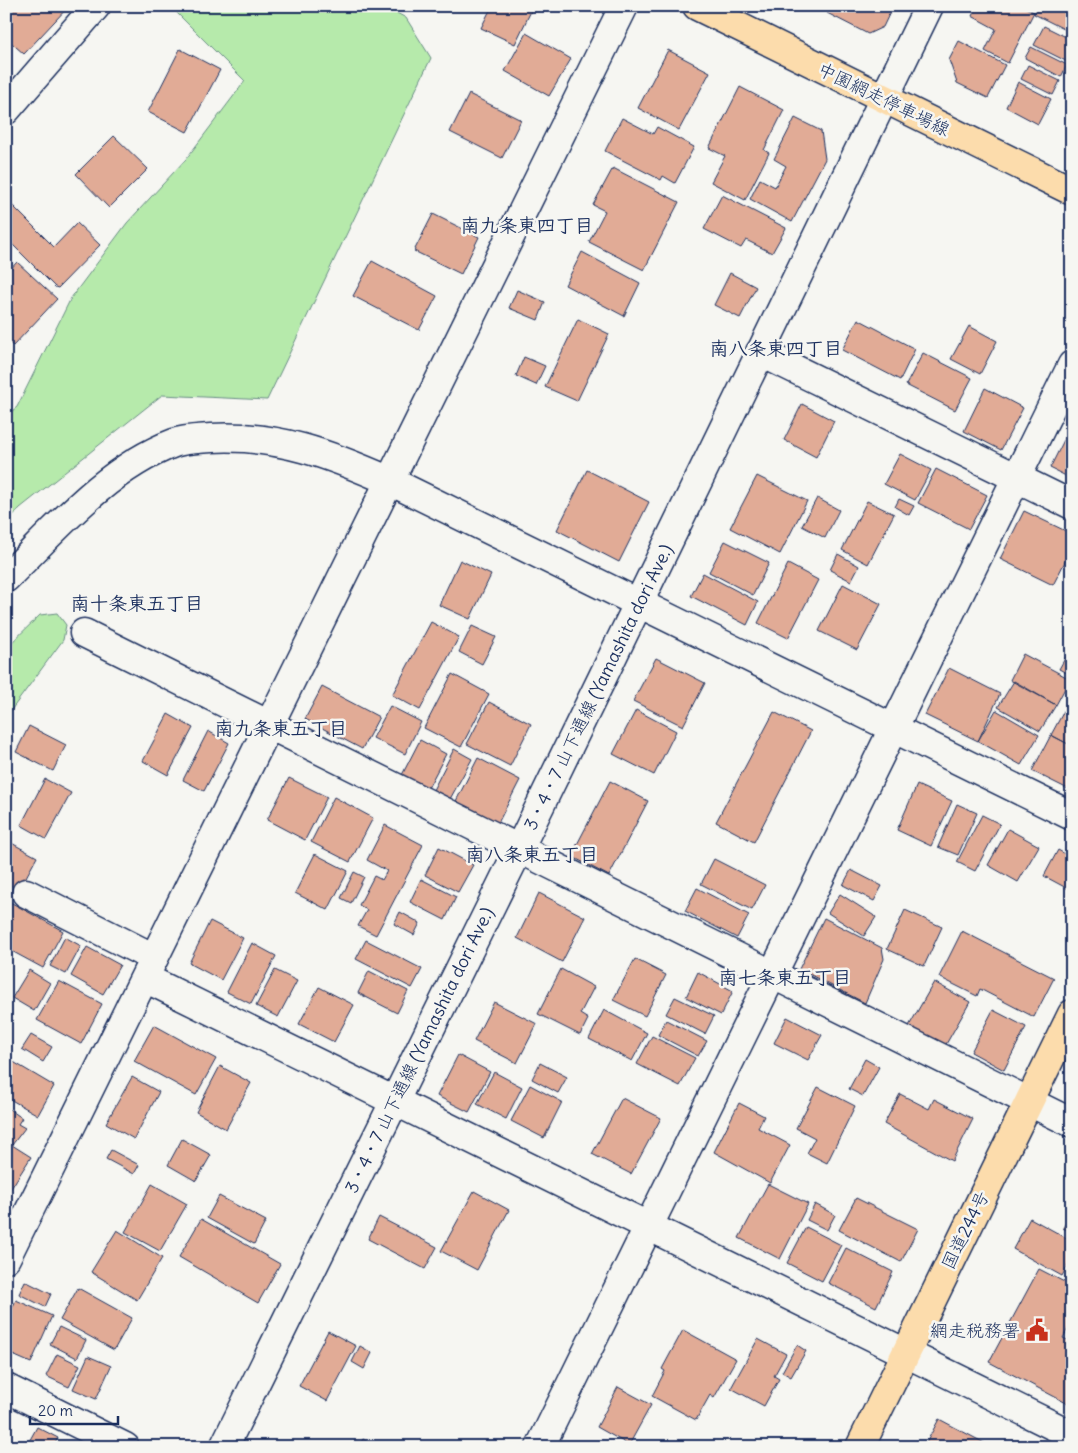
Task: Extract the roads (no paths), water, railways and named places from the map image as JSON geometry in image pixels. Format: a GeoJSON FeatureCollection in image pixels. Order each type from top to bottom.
{"type":"FeatureCollection","features":[{"type":"Feature","properties":{"kind":"main road","name":"中園網走停車場線"},"geometry":{"type":"LineString","coordinates":[[697,6],[1072,191]]}},
{"type":"Feature","properties":{"kind":"main road","name":"国道244号"},"geometry":{"type":"LineString","coordinates":[[860,1447],[1072,1014]]}},
{"type":"Feature","properties":{"kind":"street"},"geometry":{"type":"LineString","coordinates":[[6,110],[96,6]]}},
{"type":"Feature","properties":{"kind":"street"},"geometry":{"type":"LineString","coordinates":[[6,1258],[624,6]]}},
{"type":"Feature","properties":{"kind":"street","name":"3・4・7 山下通線 (Yamashita dori Ave.)"},"geometry":{"type":"LineString","coordinates":[[224,1447],[519,849],[929,6]]}},
{"type":"Feature","properties":{"kind":"street"},"geometry":{"type":"LineString","coordinates":[[760,352],[1072,505]]}},
{"type":"Feature","properties":{"kind":"street"},"geometry":{"type":"LineString","coordinates":[[540,1447],[1072,365]]}},
{"type":"Feature","properties":{"kind":"street"},"geometry":{"type":"LineString","coordinates":[[6,578],[60,524],[102,487],[129,468],[175,443],[223,437],[273,441],[308,448],[390,481],[1072,816]]}},
{"type":"Feature","properties":{"kind":"street"},"geometry":{"type":"LineString","coordinates":[[84,633],[1072,1123]]}},
{"type":"Feature","properties":{"kind":"street"},"geometry":{"type":"LineString","coordinates":[[26,894],[149,968],[394,1101],[1072,1435]]}},
{"type":"Feature","properties":{"kind":"street"},"geometry":{"type":"LineString","coordinates":[[6,1388],[125,1447]]}},
{"type":"Feature","properties":{"kind":"place","name":"網走税務署"},"geometry":{"type":"Point","coordinates":[1037,1330]}},
{"type":"Feature","properties":{"kind":"district","name":"南九条東四丁目"},"geometry":{"type":"Point","coordinates":[527,225]}},
{"type":"Feature","properties":{"kind":"district","name":"南八条東四丁目"},"geometry":{"type":"Point","coordinates":[776,348]}},
{"type":"Feature","properties":{"kind":"district","name":"南十条東五丁目"},"geometry":{"type":"Point","coordinates":[137,603]}},
{"type":"Feature","properties":{"kind":"district","name":"南九条東五丁目"},"geometry":{"type":"Point","coordinates":[281,728]}},
{"type":"Feature","properties":{"kind":"district","name":"南八条東五丁目"},"geometry":{"type":"Point","coordinates":[532,854]}},
{"type":"Feature","properties":{"kind":"district","name":"南七条東五丁目"},"geometry":{"type":"Point","coordinates":[785,977]}}]}
